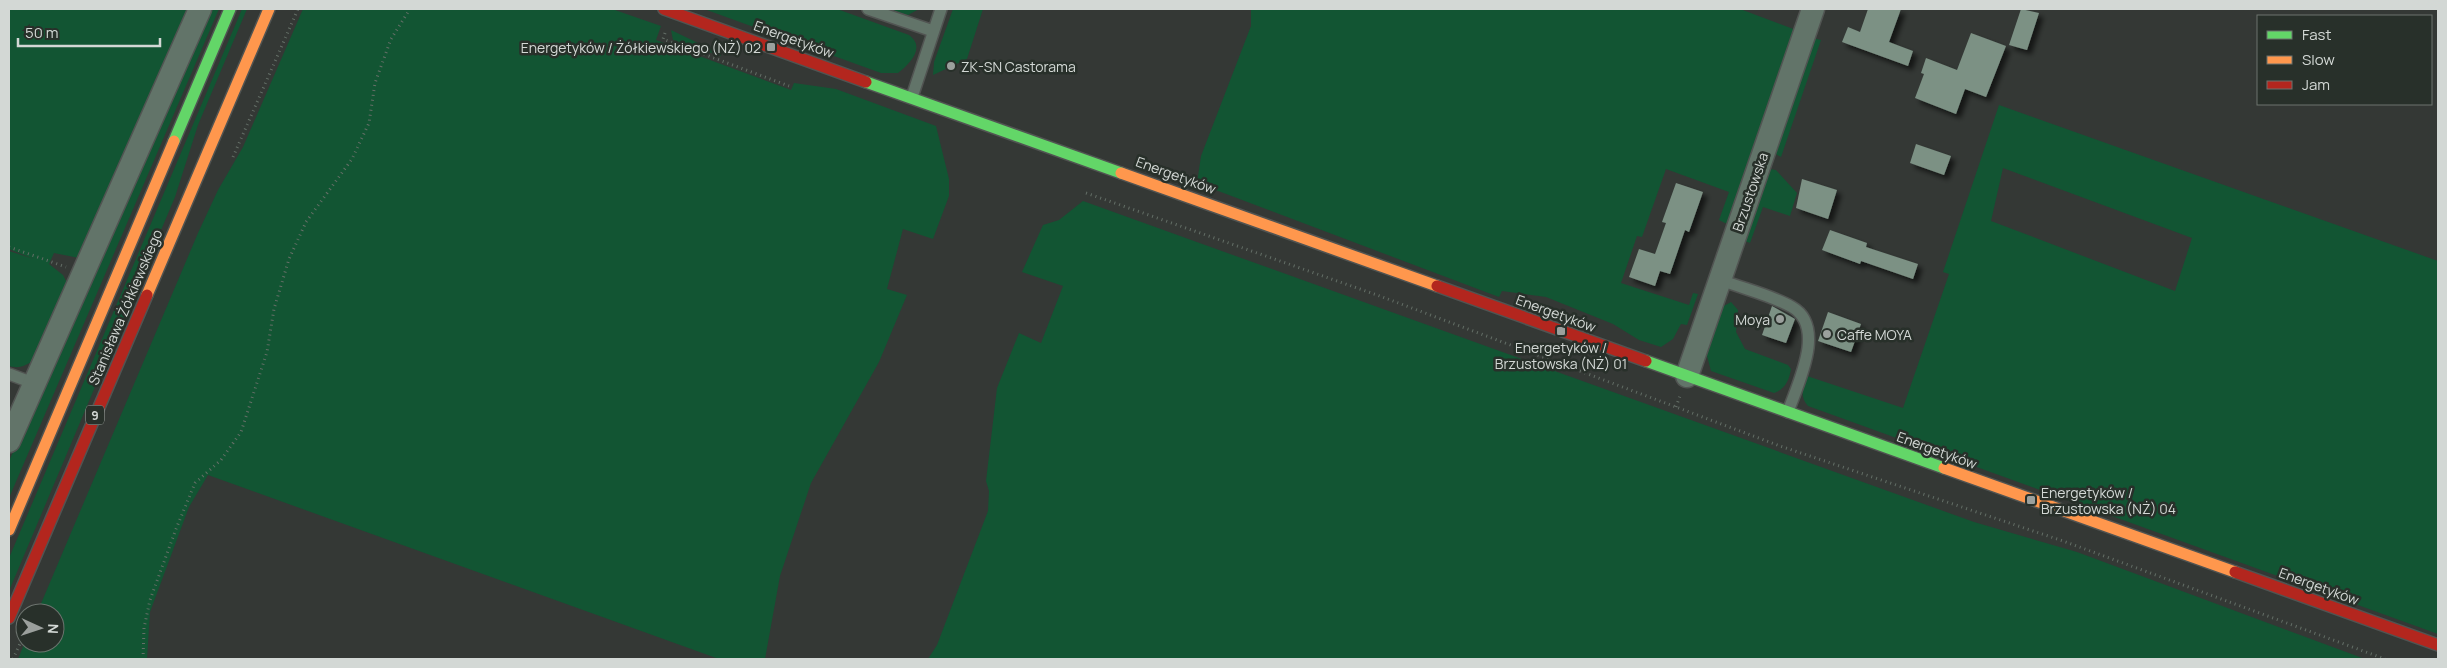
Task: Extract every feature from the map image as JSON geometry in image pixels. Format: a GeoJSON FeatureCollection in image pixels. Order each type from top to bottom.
{"type":"FeatureCollection","features":[{"type":"Feature","properties":{"kind":"main road","name":"Stanisława Żółkiewskiego"},"geometry":{"type":"LineString","coordinates":[[9,530],[230,9]]}},
{"type":"Feature","properties":{"kind":"main road","name":"Stanisława Żółkiewskiego"},"geometry":{"type":"LineString","coordinates":[[9,618],[269,9]]}},
{"type":"Feature","properties":{"kind":"main road","name":"Energetyków"},"geometry":{"type":"LineString","coordinates":[[668,10],[2438,645]]}},
{"type":"Feature","properties":{"kind":"street"},"geometry":{"type":"LineString","coordinates":[[9,441],[33,383],[200,9]]}},
{"type":"Feature","properties":{"kind":"street","name":"Brzustowska"},"geometry":{"type":"LineString","coordinates":[[1687,376],[1813,9]]}},
{"type":"Feature","properties":{"kind":"lane"},"geometry":{"type":"LineString","coordinates":[[868,9],[933,31]]}},
{"type":"Feature","properties":{"kind":"lane"},"geometry":{"type":"LineString","coordinates":[[912,97],[941,9]]}},
{"type":"Feature","properties":{"kind":"lane"},"geometry":{"type":"LineString","coordinates":[[1721,280],[1793,307],[1800,313],[1806,323],[1809,333],[1807,355],[1788,412]]}},
{"type":"Feature","properties":{"kind":"lane"},"geometry":{"type":"LineString","coordinates":[[9,374],[33,383]]}},
{"type":"Feature","properties":{"kind":"path"},"geometry":{"type":"LineString","coordinates":[[143,659],[144,628],[150,600],[176,529],[196,483],[220,460],[241,432],[267,352],[274,309],[289,259],[306,222],[356,150],[369,124],[375,83],[391,39],[410,9]]}},
{"type":"Feature","properties":{"kind":"path"},"geometry":{"type":"LineString","coordinates":[[668,10],[662,39],[789,86]]}},
{"type":"Feature","properties":{"kind":"path"},"geometry":{"type":"LineString","coordinates":[[1086,193],[1377,295],[1780,446],[2062,541],[2385,659]]}},
{"type":"Feature","properties":{"kind":"path"},"geometry":{"type":"LineString","coordinates":[[9,247],[83,273]]}},
{"type":"Feature","properties":{"kind":"green space"},"geometry":{"type":"Polygon","coordinates":[[[9,9],[191,9],[79,258],[54,253],[49,264],[63,275],[67,283],[33,361],[19,367],[9,366],[9,251],[34,259],[9,249],[9,9]]]}},
{"type":"Feature","properties":{"kind":"green space"},"geometry":{"type":"Polygon","coordinates":[[[213,9],[219,9],[9,498],[9,461],[213,9]]]}},
{"type":"Feature","properties":{"kind":"green space"},"geometry":{"type":"Polygon","coordinates":[[[242,9],[247,9],[198,125],[175,197],[9,591],[9,558],[242,9]]]}},
{"type":"Feature","properties":{"kind":"green space"},"geometry":{"type":"Polygon","coordinates":[[[303,9],[612,9],[661,26],[656,40],[791,90],[794,83],[836,89],[936,126],[949,179],[949,196],[933,239],[903,229],[887,289],[907,295],[879,362],[811,483],[780,576],[765,659],[719,659],[208,475],[189,507],[150,612],[147,659],[18,659],[20,653],[65,653],[65,603],[41,603],[198,233],[218,190],[243,147],[303,9]]]}},
{"type":"Feature","properties":{"kind":"green space"},"geometry":{"type":"Polygon","coordinates":[[[704,9],[837,9],[909,35],[914,40],[916,50],[911,60],[898,73],[881,73],[704,9]]]}},
{"type":"Feature","properties":{"kind":"green space"},"geometry":{"type":"Polygon","coordinates":[[[890,9],[919,9],[908,15],[890,9]]]}},
{"type":"Feature","properties":{"kind":"green space"},"geometry":{"type":"Polygon","coordinates":[[[953,9],[983,9],[967,59],[933,75],[934,62],[953,9]]]}},
{"type":"Feature","properties":{"kind":"green space"},"geometry":{"type":"Polygon","coordinates":[[[1251,9],[1740,9],[1796,30],[1731,226],[1719,220],[1729,192],[1666,169],[1642,237],[1637,236],[1621,283],[1689,305],[1693,293],[1698,294],[1687,325],[1681,324],[1673,339],[1661,347],[1639,340],[1613,324],[1546,297],[1502,291],[1499,297],[1197,183],[1201,156],[1251,26],[1251,9]]]}},
{"type":"Feature","properties":{"kind":"green space"},"geometry":{"type":"Polygon","coordinates":[[[671,30],[721,54],[721,56],[673,40],[671,30]]]}},
{"type":"Feature","properties":{"kind":"green space"},"geometry":{"type":"Polygon","coordinates":[[[1813,38],[1821,40],[1781,157],[1774,153],[1813,38]]]}},
{"type":"Feature","properties":{"kind":"green space"},"geometry":{"type":"Polygon","coordinates":[[[1999,105],[2438,261],[2438,634],[1808,406],[1803,399],[1803,388],[1807,376],[1903,408],[1949,274],[1943,272],[1999,105]],[[2003,168],[1991,221],[2175,291],[2192,238],[2003,168]]]}},
{"type":"Feature","properties":{"kind":"green space"},"geometry":{"type":"Polygon","coordinates":[[[1769,169],[1776,170],[1797,193],[1790,216],[1763,207],[1750,243],[1745,241],[1769,169]]]}},
{"type":"Feature","properties":{"kind":"green space"},"geometry":{"type":"Polygon","coordinates":[[[1083,201],[1974,522],[2077,552],[2365,659],[928,659],[937,645],[988,511],[989,491],[986,481],[997,388],[1019,333],[1041,343],[1063,286],[1022,272],[1043,225],[1059,220],[1083,201]]]}},
{"type":"Feature","properties":{"kind":"green space"},"geometry":{"type":"Polygon","coordinates":[[[1731,302],[1738,310],[1736,332],[1745,349],[1788,365],[1791,369],[1786,384],[1774,393],[1711,371],[1706,352],[1722,307],[1731,302]]]}},
{"type":"Feature","properties":{"kind":"building"},"geometry":{"type":"Polygon","coordinates":[[[1868,9],[1901,9],[1889,42],[1913,51],[1908,66],[1842,42],[1848,27],[1860,32],[1868,9]]]}},
{"type":"Feature","properties":{"kind":"building"},"geometry":{"type":"Polygon","coordinates":[[[2021,9],[2039,13],[2027,50],[2009,45],[2021,9]]]}},
{"type":"Feature","properties":{"kind":"building"},"geometry":{"type":"Polygon","coordinates":[[[1971,33],[2006,46],[1986,97],[1965,89],[1956,114],[1915,98],[1924,74],[1921,73],[1926,58],[1957,70],[1971,33]]]}},
{"type":"Feature","properties":{"kind":"building"},"geometry":{"type":"Polygon","coordinates":[[[1916,144],[1951,156],[1944,175],[1910,163],[1916,144]]]}},
{"type":"Feature","properties":{"kind":"building"},"geometry":{"type":"Polygon","coordinates":[[[1802,179],[1837,190],[1828,219],[1796,208],[1802,179]]]}},
{"type":"Feature","properties":{"kind":"building"},"geometry":{"type":"Polygon","coordinates":[[[1676,183],[1703,192],[1689,232],[1685,230],[1670,274],[1660,271],[1655,286],[1629,277],[1639,249],[1655,254],[1666,223],[1662,222],[1676,183]]]}},
{"type":"Feature","properties":{"kind":"building"},"geometry":{"type":"Polygon","coordinates":[[[1830,230],[1867,243],[1866,247],[1918,264],[1913,279],[1861,261],[1860,264],[1822,250],[1830,230]]]}},
{"type":"Feature","properties":{"kind":"building"},"geometry":{"type":"Polygon","coordinates":[[[1772,306],[1795,319],[1786,343],[1762,335],[1772,306]]]}},
{"type":"Feature","properties":{"kind":"building"},"geometry":{"type":"Polygon","coordinates":[[[1828,312],[1861,324],[1851,352],[1818,341],[1828,312]]]}},
{"type":"Feature","properties":{"kind":"traffic: fast"},"geometry":{"type":"LineString","coordinates":[[174,141],[230,9]]}},
{"type":"Feature","properties":{"kind":"traffic: fast"},"geometry":{"type":"LineString","coordinates":[[866,82],[1121,173]]}},
{"type":"Feature","properties":{"kind":"traffic: fast"},"geometry":{"type":"LineString","coordinates":[[1646,361],[1944,468]]}},
{"type":"Feature","properties":{"kind":"traffic: slow"},"geometry":{"type":"LineString","coordinates":[[147,295],[269,9]]}},
{"type":"Feature","properties":{"kind":"traffic: slow"},"geometry":{"type":"LineString","coordinates":[[9,530],[174,141]]}},
{"type":"Feature","properties":{"kind":"traffic: slow"},"geometry":{"type":"LineString","coordinates":[[1121,173],[1437,286]]}},
{"type":"Feature","properties":{"kind":"traffic: slow"},"geometry":{"type":"LineString","coordinates":[[1944,468],[2235,572]]}},
{"type":"Feature","properties":{"kind":"traffic: jam"},"geometry":{"type":"LineString","coordinates":[[664,9],[866,82]]}},
{"type":"Feature","properties":{"kind":"traffic: jam"},"geometry":{"type":"LineString","coordinates":[[1437,286],[1646,361]]}},
{"type":"Feature","properties":{"kind":"traffic: jam"},"geometry":{"type":"LineString","coordinates":[[9,618],[147,295]]}},
{"type":"Feature","properties":{"kind":"traffic: jam"},"geometry":{"type":"LineString","coordinates":[[2235,572],[2438,645]]}},
{"type":"Feature","properties":{"kind":"place","name":"Energetyków / Żółkiewskiego (NŻ) 02"},"geometry":{"type":"Point","coordinates":[771,47]}},
{"type":"Feature","properties":{"kind":"place","name":"ZK-SN Castorama"},"geometry":{"type":"Point","coordinates":[951,66]}},
{"type":"Feature","properties":{"kind":"place","name":"Moya"},"geometry":{"type":"Point","coordinates":[1780,319]}},
{"type":"Feature","properties":{"kind":"place","name":"Energetyków / Brzustowska (NŻ) 01"},"geometry":{"type":"Point","coordinates":[1561,331]}},
{"type":"Feature","properties":{"kind":"place","name":"Caffe MOYA"},"geometry":{"type":"Point","coordinates":[1827,334]}},
{"type":"Feature","properties":{"kind":"place","name":"Energetyków / Brzustowska (NŻ) 04"},"geometry":{"type":"Point","coordinates":[2031,500]}}]}
